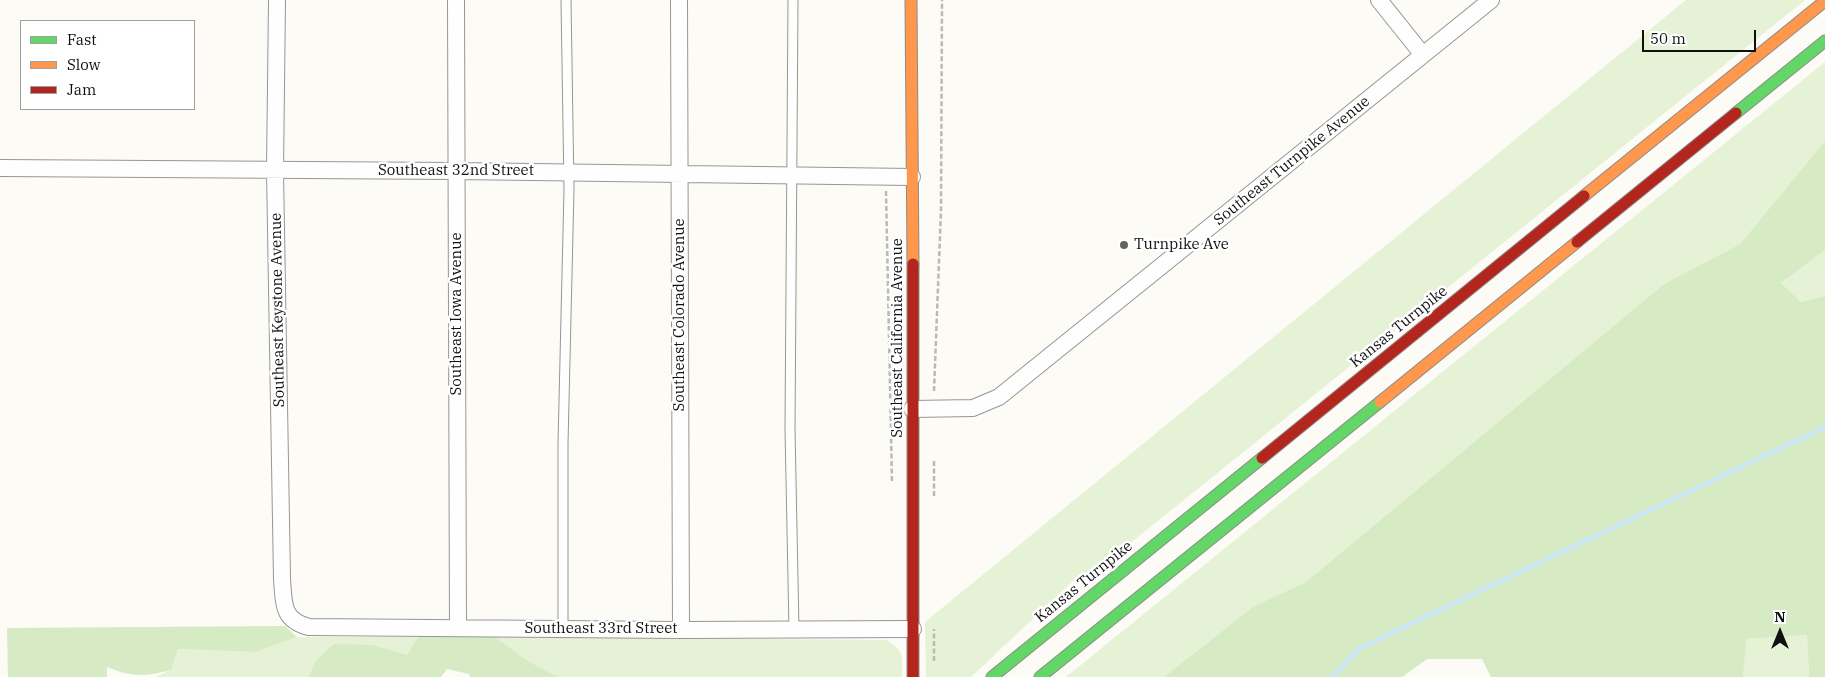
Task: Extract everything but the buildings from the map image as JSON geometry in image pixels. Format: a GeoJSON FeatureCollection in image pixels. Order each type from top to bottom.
{"type":"FeatureCollection","features":[{"type":"Feature","properties":{"kind":"main road","name":"Southeast California Avenue"},"geometry":{"type":"LineString","coordinates":[[911,0],[913,209],[912,677]]}},
{"type":"Feature","properties":{"kind":"main road","name":"Kansas Turnpike"},"geometry":{"type":"LineString","coordinates":[[992,677],[1825,1]]}},
{"type":"Feature","properties":{"kind":"main road"},"geometry":{"type":"LineString","coordinates":[[1040,677],[1825,41]]}},
{"type":"Feature","properties":{"kind":"street","name":"Southeast Keystone Avenue"},"geometry":{"type":"LineString","coordinates":[[277,0],[275,170],[283,600],[286,612],[291,618]]}},
{"type":"Feature","properties":{"kind":"street","name":"Southeast Iowa Avenue"},"geometry":{"type":"LineString","coordinates":[[456,0],[458,628]]}},
{"type":"Feature","properties":{"kind":"street","name":"Southeast Colorado Avenue"},"geometry":{"type":"LineString","coordinates":[[679,0],[682,630]]}},
{"type":"Feature","properties":{"kind":"street"},"geometry":{"type":"LineString","coordinates":[[1379,0],[1423,56]]}},
{"type":"Feature","properties":{"kind":"street","name":"Southeast Turnpike Avenue"},"geometry":{"type":"LineString","coordinates":[[912,409],[973,408],[999,398],[1491,0]]}},
{"type":"Feature","properties":{"kind":"street","name":"Southeast 32nd Street"},"geometry":{"type":"LineString","coordinates":[[0,168],[568,172],[912,177]]}},
{"type":"Feature","properties":{"kind":"street","name":"Southeast 33rd Street"},"geometry":{"type":"LineString","coordinates":[[291,618],[301,625],[308,627],[682,630],[913,629]]}},
{"type":"Feature","properties":{"kind":"lane"},"geometry":{"type":"LineString","coordinates":[[563,629],[563,444],[568,172],[566,0]]}},
{"type":"Feature","properties":{"kind":"lane"},"geometry":{"type":"LineString","coordinates":[[793,0],[790,429],[794,630]]}},
{"type":"Feature","properties":{"kind":"path"},"geometry":{"type":"LineString","coordinates":[[933,409],[941,210],[942,0]]}},
{"type":"Feature","properties":{"kind":"path"},"geometry":{"type":"LineString","coordinates":[[886,209],[890,309],[892,488]]}},
{"type":"Feature","properties":{"kind":"path"},"geometry":{"type":"LineString","coordinates":[[934,455],[934,503]]}},
{"type":"Feature","properties":{"kind":"path"},"geometry":{"type":"LineString","coordinates":[[934,626],[934,662]]}},
{"type":"Feature","properties":{"kind":"green space"},"geometry":{"type":"Polygon","coordinates":[[[1686,0],[1805,0],[1098,569],[1073,581],[971,677],[926,677],[925,622],[1686,0]]]}},
{"type":"Feature","properties":{"kind":"green space"},"geometry":{"type":"Polygon","coordinates":[[[1825,62],[1825,141],[1740,244],[1664,284],[1306,582],[1254,606],[1164,677],[1066,677],[1825,62]]]}},
{"type":"Feature","properties":{"kind":"green space"},"geometry":{"type":"Polygon","coordinates":[[[1825,141],[1825,250],[1781,283],[1801,302],[1825,296],[1825,677],[1809,677],[1807,635],[1746,639],[1743,677],[1491,677],[1482,659],[1427,659],[1402,677],[1164,677],[1254,606],[1306,582],[1664,284],[1740,244],[1825,141]]]}},
{"type":"Feature","properties":{"kind":"green space"},"geometry":{"type":"Polygon","coordinates":[[[1825,250],[1825,296],[1801,302],[1781,283],[1825,250]]]}},
{"type":"Feature","properties":{"kind":"green space"},"geometry":{"type":"Polygon","coordinates":[[[285,626],[297,637],[256,652],[178,649],[171,670],[153,674],[138,675],[124,673],[107,667],[107,677],[8,677],[7,628],[285,626]]]}},
{"type":"Feature","properties":{"kind":"green space"},"geometry":{"type":"Polygon","coordinates":[[[1807,635],[1809,677],[1743,677],[1745,639],[1807,635]]]}},
{"type":"Feature","properties":{"kind":"green space"},"geometry":{"type":"Polygon","coordinates":[[[297,637],[418,637],[407,656],[373,645],[316,661],[308,677],[155,677],[171,670],[178,649],[256,652],[297,637]]]}},
{"type":"Feature","properties":{"kind":"green space"},"geometry":{"type":"Polygon","coordinates":[[[418,637],[495,637],[528,661],[558,677],[470,677],[469,674],[447,669],[441,677],[308,677],[316,661],[334,644],[373,645],[407,655],[418,637]]]}},
{"type":"Feature","properties":{"kind":"green space"},"geometry":{"type":"Polygon","coordinates":[[[495,637],[886,640],[897,647],[901,655],[902,677],[558,677],[528,661],[495,637]]]}},
{"type":"Feature","properties":{"kind":"waterway"},"geometry":{"type":"LineString","coordinates":[[1332,677],[1360,648],[1825,427]]}},
{"type":"Feature","properties":{"kind":"traffic: fast"},"geometry":{"type":"LineString","coordinates":[[1736,113],[1825,41]]}},
{"type":"Feature","properties":{"kind":"traffic: fast"},"geometry":{"type":"LineString","coordinates":[[1040,677],[1380,402]]}},
{"type":"Feature","properties":{"kind":"traffic: fast"},"geometry":{"type":"LineString","coordinates":[[992,677],[1262,458]]}},
{"type":"Feature","properties":{"kind":"traffic: slow"},"geometry":{"type":"LineString","coordinates":[[911,0],[913,264]]}},
{"type":"Feature","properties":{"kind":"traffic: slow"},"geometry":{"type":"LineString","coordinates":[[1584,196],[1825,1]]}},
{"type":"Feature","properties":{"kind":"traffic: slow"},"geometry":{"type":"LineString","coordinates":[[1380,402],[1577,242]]}},
{"type":"Feature","properties":{"kind":"traffic: jam"},"geometry":{"type":"LineString","coordinates":[[1577,242],[1736,113]]}},
{"type":"Feature","properties":{"kind":"traffic: jam"},"geometry":{"type":"LineString","coordinates":[[1262,458],[1584,196]]}},
{"type":"Feature","properties":{"kind":"traffic: jam"},"geometry":{"type":"LineString","coordinates":[[913,264],[913,677]]}},
{"type":"Feature","properties":{"kind":"place","name":"Turnpike Ave"},"geometry":{"type":"Point","coordinates":[1124,245]}}]}
